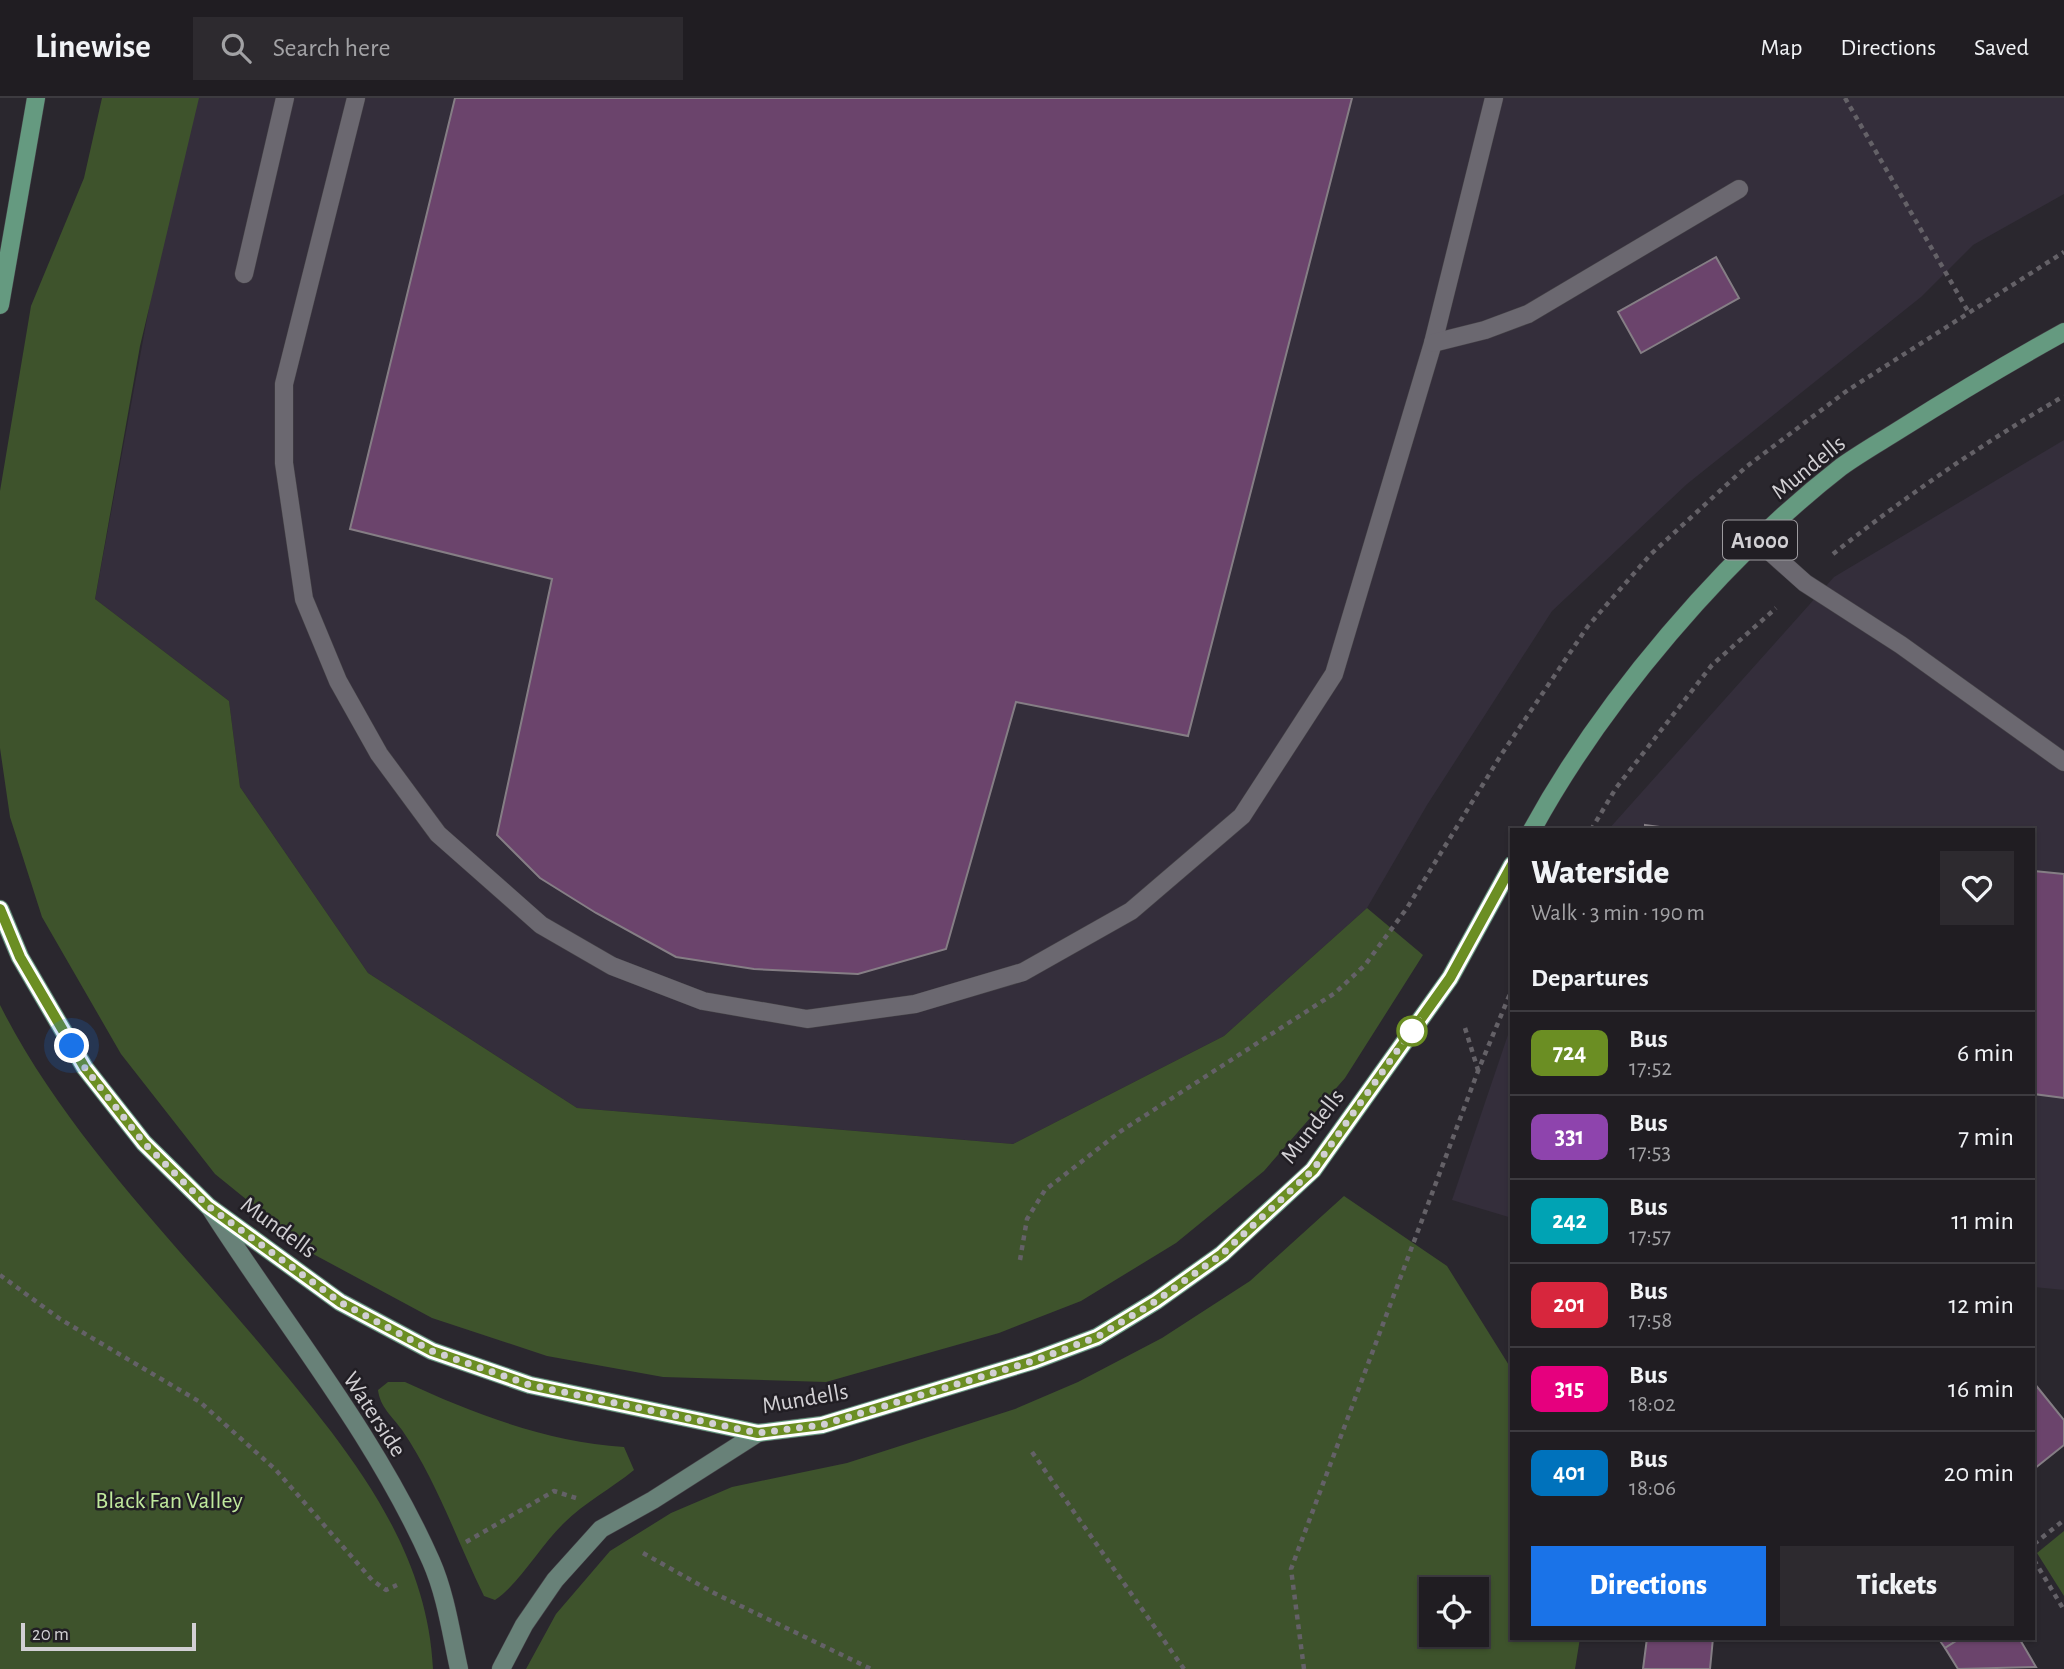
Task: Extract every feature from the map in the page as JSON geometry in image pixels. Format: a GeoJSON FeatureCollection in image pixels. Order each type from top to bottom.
{"type":"FeatureCollection","features":[{"type":"Feature","properties":{"kind":"main road"},"geometry":{"type":"LineString","coordinates":[[0,305],[36,98]]}},
{"type":"Feature","properties":{"kind":"main road","name":"Mundells"},"geometry":{"type":"LineString","coordinates":[[1533,828],[1611,708],[1681,620],[1758,541],[1842,467],[1932,409],[2064,332]]}},
{"type":"Feature","properties":{"kind":"main road","name":"Mundells"},"geometry":{"type":"LineString","coordinates":[[0,909],[20,957],[85,1068],[144,1143],[208,1206],[340,1302],[432,1351],[530,1385],[758,1433],[822,1425],[1033,1361],[1097,1337],[1156,1301],[1222,1254],[1313,1170],[1450,978],[1510,869]]}},
{"type":"Feature","properties":{"kind":"main road","name":"Waterside"},"geometry":{"type":"LineString","coordinates":[[208,1206],[399,1496],[432,1563],[446,1608],[459,1669]]}},
{"type":"Feature","properties":{"kind":"main road"},"geometry":{"type":"LineString","coordinates":[[501,1669],[524,1625],[555,1580],[601,1529],[653,1500],[758,1433]]}},
{"type":"Feature","properties":{"kind":"lane"},"geometry":{"type":"LineString","coordinates":[[244,274],[285,98]]}},
{"type":"Feature","properties":{"kind":"lane"},"geometry":{"type":"LineString","coordinates":[[356,98],[284,384],[284,463],[304,599],[344,694],[379,754],[438,834],[541,925],[612,967],[704,1001],[807,1019],[915,1004],[1023,972],[1131,911],[1242,816],[1334,674],[1433,343],[1494,98]]}},
{"type":"Feature","properties":{"kind":"lane"},"geometry":{"type":"LineString","coordinates":[[1433,343],[1485,330],[1528,314],[1739,189]]}},
{"type":"Feature","properties":{"kind":"lane"},"geometry":{"type":"LineString","coordinates":[[1758,541],[1805,583],[1901,645],[2064,762]]}},
{"type":"Feature","properties":{"kind":"path"},"geometry":{"type":"LineString","coordinates":[[1846,98],[1969,313]]}},
{"type":"Feature","properties":{"kind":"path"},"geometry":{"type":"LineString","coordinates":[[1020,1260],[1027,1219],[1045,1190],[1121,1131],[1335,993],[1365,965],[1407,908],[1501,755],[1588,626],[1651,554],[1746,467],[1848,390],[2064,252]]}},
{"type":"Feature","properties":{"kind":"path"},"geometry":{"type":"LineString","coordinates":[[1304,1669],[1291,1569],[1478,1070],[1510,994]]}},
{"type":"Feature","properties":{"kind":"path"},"geometry":{"type":"LineString","coordinates":[[0,1275],[60,1320],[200,1402],[276,1471],[372,1580],[386,1590],[554,1491],[582,1500],[601,1529],[714,1592],[871,1669]]}},
{"type":"Feature","properties":{"kind":"path"},"geometry":{"type":"LineString","coordinates":[[1032,1452],[1184,1669]]}},
{"type":"Feature","properties":{"kind":"path"},"geometry":{"type":"LineString","coordinates":[[2035,1543],[2064,1520]]}},
{"type":"Feature","properties":{"kind":"path"},"geometry":{"type":"LineString","coordinates":[[2035,1562],[2064,1610]]}},
{"type":"Feature","properties":{"kind":"shaded area"},"geometry":{"type":"Polygon","coordinates":[[[188,98],[2064,98],[2064,194],[1973,245],[1921,297],[1687,484],[1552,611],[1427,805],[1367,908],[1224,1036],[1013,1144],[577,1108],[368,973],[240,787],[229,701],[95,599],[188,98]]]}},
{"type":"Feature","properties":{"kind":"shaded area"},"geometry":{"type":"Polygon","coordinates":[[[2064,440],[2064,1290],[2035,1287],[2035,828],[1610,828],[1834,577],[2064,440]]]}},
{"type":"Feature","properties":{"kind":"shaded area"},"geometry":{"type":"Polygon","coordinates":[[[1510,1029],[1510,1217],[1452,1200],[1510,1029]]]}},
{"type":"Feature","properties":{"kind":"green space"},"geometry":{"type":"Polygon","coordinates":[[[102,98],[199,98],[140,346],[95,599],[229,701],[240,787],[368,973],[577,1108],[1013,1144],[1224,1036],[1367,908],[1423,955],[1345,1078],[1264,1171],[1176,1243],[1081,1301],[999,1333],[826,1382],[663,1377],[547,1356],[432,1318],[315,1255],[215,1174],[121,1054],[42,917],[10,817],[0,748],[0,491],[31,306],[84,178],[102,98]]]}},
{"type":"Feature","properties":{"kind":"green space","name":"Black Fan Valley"},"geometry":{"type":"Polygon","coordinates":[[[0,1005],[26,1052],[86,1140],[290,1380],[348,1454],[374,1493],[415,1577],[427,1622],[433,1669],[0,1669],[0,1005]]]}},
{"type":"Feature","properties":{"kind":"green space"},"geometry":{"type":"Polygon","coordinates":[[[1344,1196],[1447,1266],[1510,1367],[1510,1640],[1580,1640],[1575,1669],[526,1669],[556,1614],[610,1551],[671,1513],[732,1487],[847,1463],[1015,1409],[1078,1382],[1162,1338],[1250,1281],[1344,1196]]]}},
{"type":"Feature","properties":{"kind":"green space"},"geometry":{"type":"Polygon","coordinates":[[[388,1382],[405,1382],[458,1405],[540,1433],[624,1447],[634,1470],[564,1523],[513,1584],[495,1600],[484,1596],[426,1470],[381,1401],[378,1390],[388,1382]]]}},
{"type":"Feature","properties":{"kind":"green space"},"geometry":{"type":"Polygon","coordinates":[[[2064,1531],[2064,1596],[2037,1553],[2064,1531]]]}},
{"type":"Feature","properties":{"kind":"building"},"geometry":{"type":"Polygon","coordinates":[[[455,98],[1352,98],[1188,736],[1016,702],[946,949],[858,974],[754,969],[676,957],[596,913],[540,878],[497,835],[552,579],[350,529],[455,98]]]}},
{"type":"Feature","properties":{"kind":"building"},"geometry":{"type":"Polygon","coordinates":[[[1716,257],[1739,298],[1641,353],[1618,312],[1716,257]]]}},
{"type":"Feature","properties":{"kind":"building"},"geometry":{"type":"Polygon","coordinates":[[[1645,825],[1667,828],[1645,828],[1645,825]]]}},
{"type":"Feature","properties":{"kind":"building"},"geometry":{"type":"Polygon","coordinates":[[[2035,871],[2064,874],[2064,1098],[2035,1094],[2035,871]]]}},
{"type":"Feature","properties":{"kind":"building"},"geometry":{"type":"Polygon","coordinates":[[[2035,1384],[2064,1420],[2064,1445],[2035,1468],[2035,1384]]]}},
{"type":"Feature","properties":{"kind":"building"},"geometry":{"type":"Polygon","coordinates":[[[1647,1640],[1713,1640],[1710,1669],[1643,1669],[1647,1640]]]}},
{"type":"Feature","properties":{"kind":"building"},"geometry":{"type":"Polygon","coordinates":[[[1939,1640],[1958,1640],[1945,1648],[1939,1640]]]}},
{"type":"Feature","properties":{"kind":"building"},"geometry":{"type":"Polygon","coordinates":[[[1958,1640],[2020,1640],[2036,1667],[1958,1669],[1945,1648],[1958,1640]]]}},
{"type":"Feature","properties":{"kind":"bus line","name":"724"},"geometry":{"type":"LineString","coordinates":[[0,909],[20,957],[85,1068],[144,1143],[208,1206],[340,1302],[432,1351],[530,1385],[607,1403],[650,1408],[758,1433],[822,1425],[1033,1361],[1097,1337],[1156,1301],[1222,1254],[1313,1170],[1450,978],[1510,869]]}},
{"type":"Feature","properties":{"kind":"route"},"geometry":{"type":"LineString","coordinates":[[72,1046],[85,1068],[144,1143],[208,1206],[340,1302],[432,1351],[530,1385],[607,1403],[650,1408],[758,1433],[822,1425],[1033,1361],[1097,1337],[1156,1301],[1222,1254],[1313,1170],[1419,1020],[1412,1031]]}}]}
